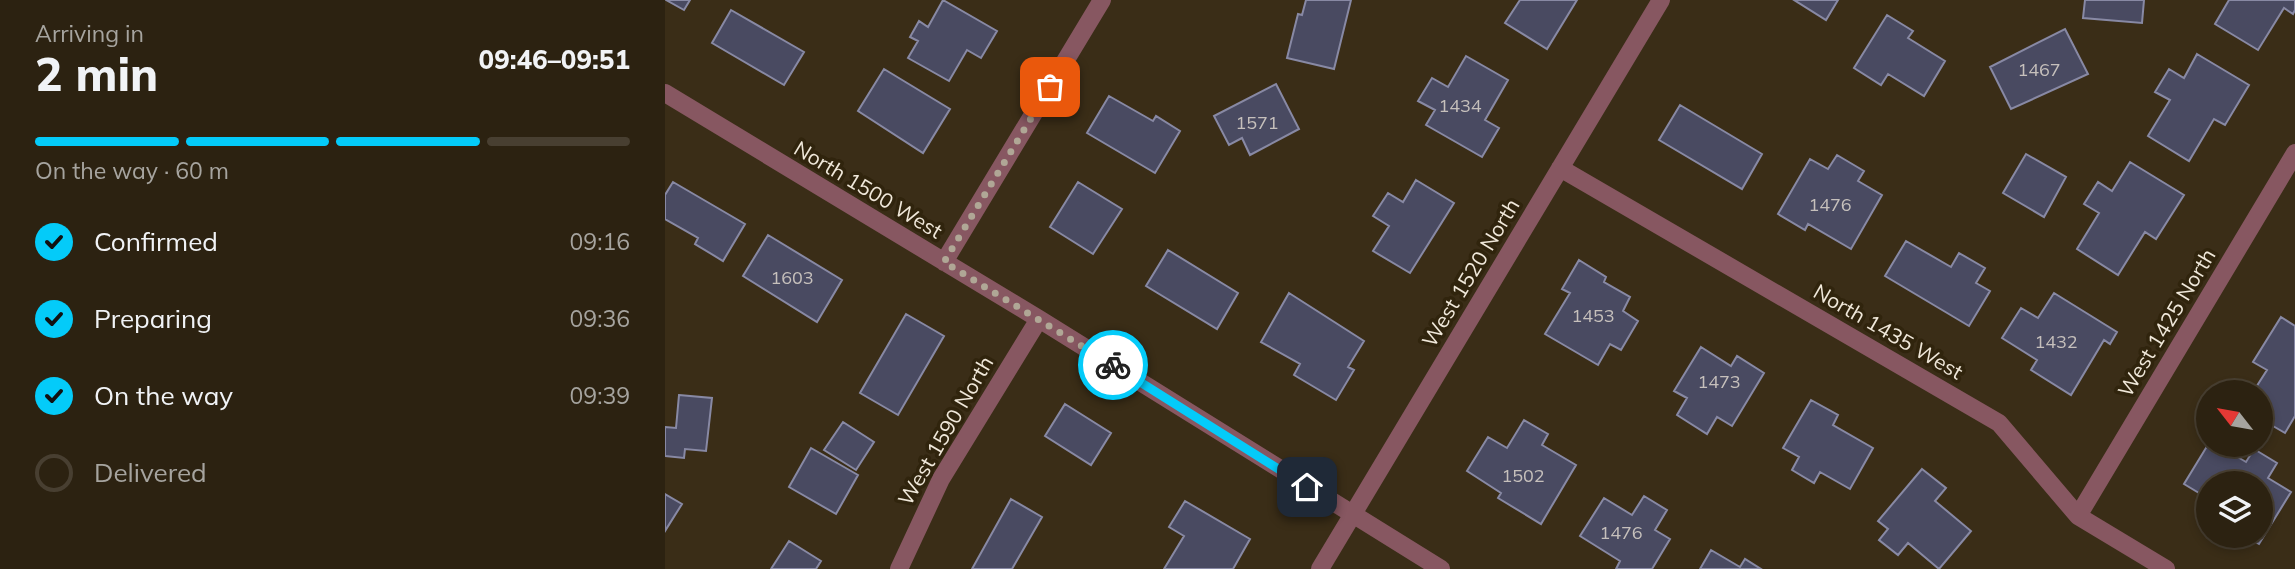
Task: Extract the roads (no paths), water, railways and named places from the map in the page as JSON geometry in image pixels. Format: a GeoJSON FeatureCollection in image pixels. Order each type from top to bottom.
{"type":"FeatureCollection","features":[{"type":"Feature","properties":{"kind":"street"},"geometry":{"type":"LineString","coordinates":[[944,262],[1102,0]]}},
{"type":"Feature","properties":{"kind":"street","name":"West 1520 North"},"geometry":{"type":"LineString","coordinates":[[1320,569],[1661,0]]}},
{"type":"Feature","properties":{"kind":"street","name":"North 1500 West"},"geometry":{"type":"LineString","coordinates":[[665,93],[1039,318],[1441,569]]}},
{"type":"Feature","properties":{"kind":"street","name":"West 1425 North"},"geometry":{"type":"LineString","coordinates":[[2078,516],[2295,153]]}},
{"type":"Feature","properties":{"kind":"street","name":"North 1435 West"},"geometry":{"type":"LineString","coordinates":[[1560,168],[1999,423],[2078,516],[2166,569]]}},
{"type":"Feature","properties":{"kind":"street","name":"West 1590 North"},"geometry":{"type":"LineString","coordinates":[[898,569],[941,479],[1039,318]]}}]}
